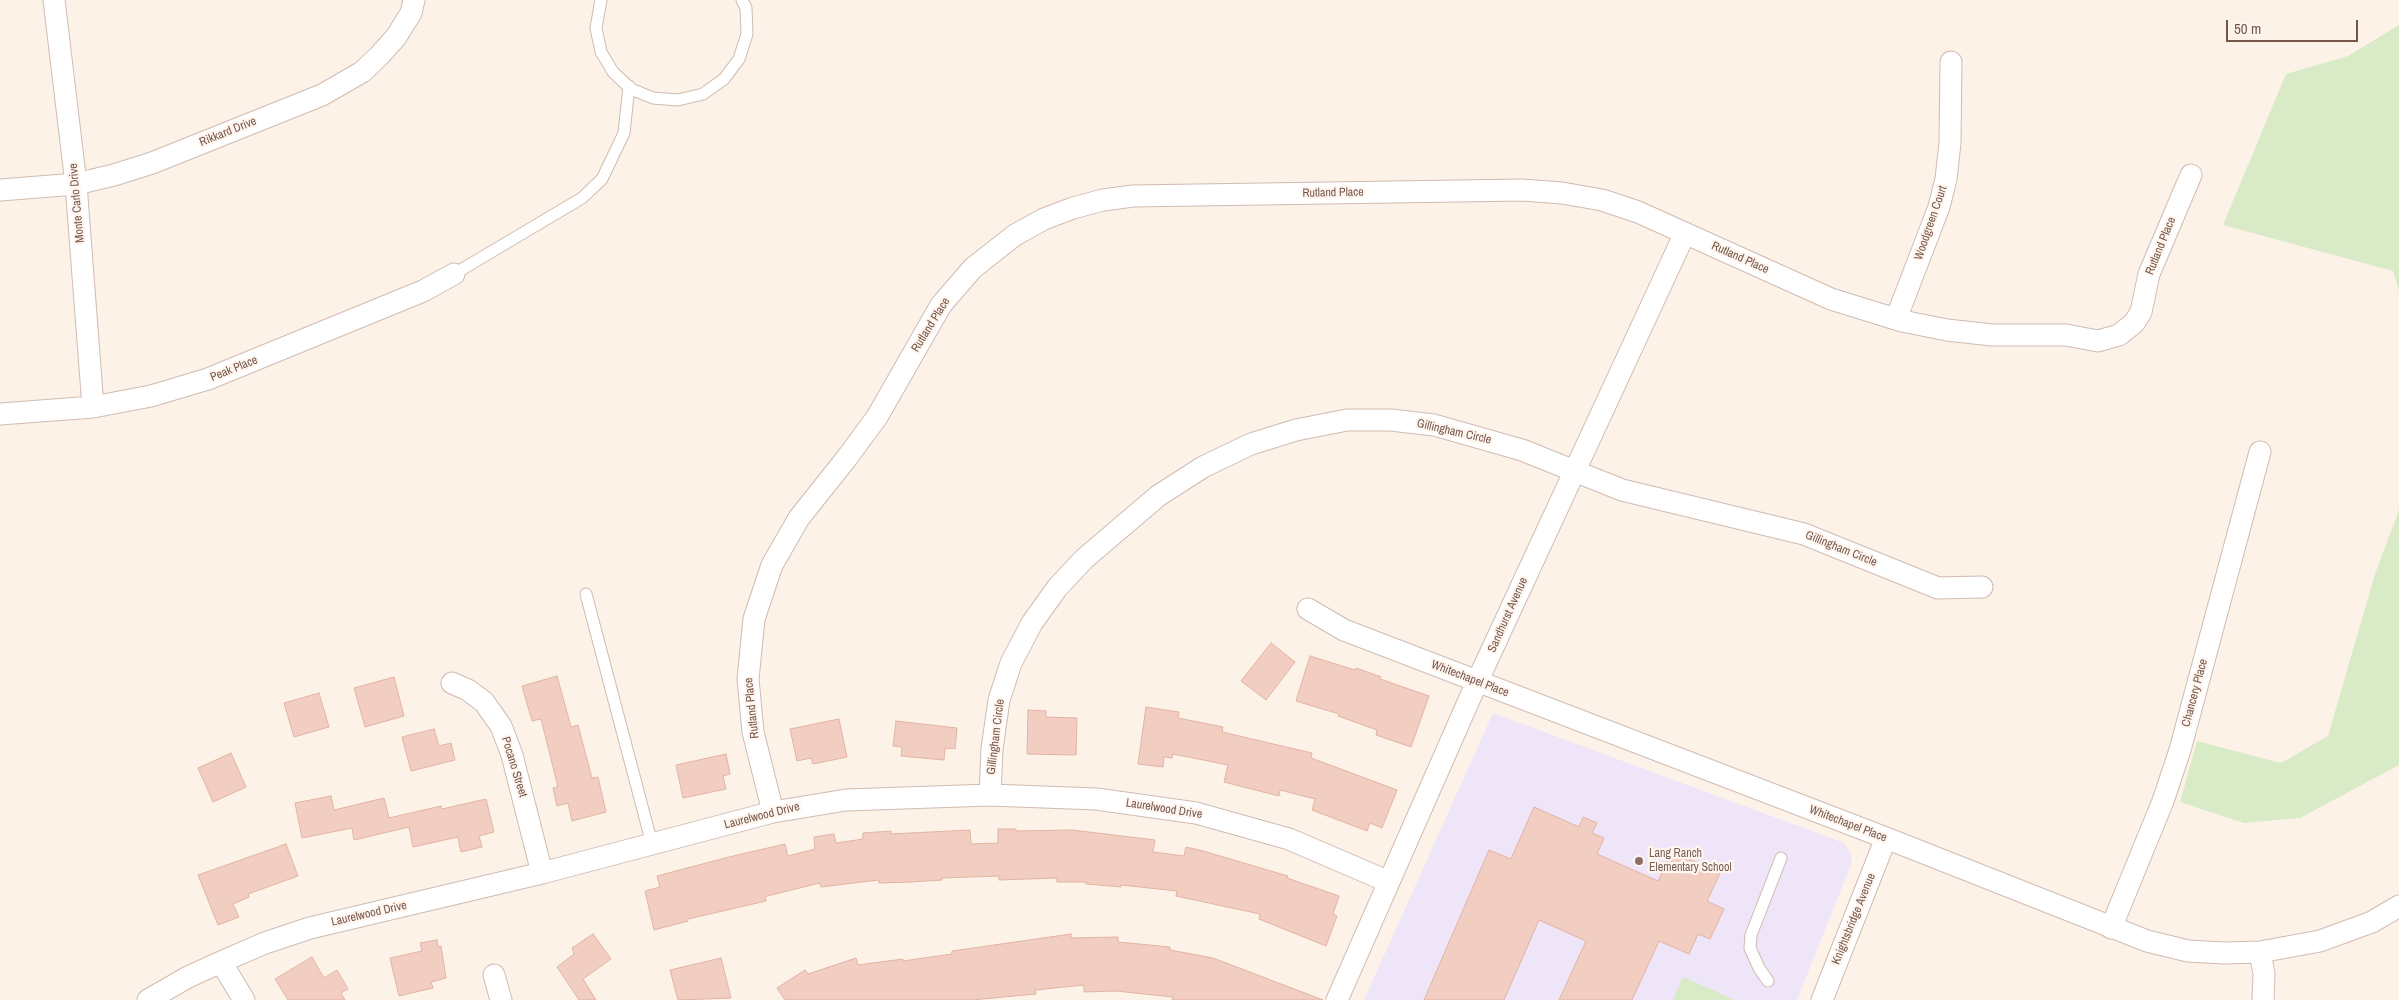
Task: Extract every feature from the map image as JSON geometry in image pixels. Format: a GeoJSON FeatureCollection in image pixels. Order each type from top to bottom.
{"type":"FeatureCollection","features":[{"type":"Feature","properties":{"kind":"street","name":"Monte Carlo Drive"},"geometry":{"type":"LineString","coordinates":[[54,0],[76,184],[94,408]]}},
{"type":"Feature","properties":{"kind":"street","name":"Rikkard Drive"},"geometry":{"type":"LineString","coordinates":[[0,190],[76,184],[114,175],[152,163],[322,95],[362,72],[379,56],[396,37],[411,13],[414,0]]}},
{"type":"Feature","properties":{"kind":"street","name":"Woodgreen Court"},"geometry":{"type":"LineString","coordinates":[[1896,320],[1939,207],[1946,179],[1950,143],[1952,62]]}},
{"type":"Feature","properties":{"kind":"street","name":"Rutland Place"},"geometry":{"type":"LineString","coordinates":[[773,812],[753,732],[748,679],[754,619],[772,565],[799,518],[877,417],[941,305],[974,268],[1015,235],[1044,219],[1073,208],[1133,196],[1522,190],[1562,193],[1602,200],[1638,212],[1831,299],[1896,320],[1947,330],[1992,335],[2066,335],[2098,341],[2120,335],[2134,324],[2141,312],[2149,274],[2191,175]]}},
{"type":"Feature","properties":{"kind":"street","name":"Sandhurst Avenue"},"geometry":{"type":"LineString","coordinates":[[1337,1000],[1477,682],[1685,232]]}},
{"type":"Feature","properties":{"kind":"street","name":"Peak Place"},"geometry":{"type":"LineString","coordinates":[[0,414],[94,408],[151,396],[208,380],[423,291],[454,274]]}},
{"type":"Feature","properties":{"kind":"street","name":"Gillingham Circle"},"geometry":{"type":"LineString","coordinates":[[990,795],[992,749],[999,700],[1011,663],[1032,623],[1057,588],[1084,559],[1158,496],[1203,467],[1250,444],[1296,430],[1347,420],[1391,420],[1434,425],[1481,437],[1574,470],[1622,490],[1804,534],[1938,588],[1982,587]]}},
{"type":"Feature","properties":{"kind":"street","name":"Chancery Place"},"geometry":{"type":"LineString","coordinates":[[2111,928],[2162,801],[2180,750],[2260,452]]}},
{"type":"Feature","properties":{"kind":"street","name":"Whitechapel Place"},"geometry":{"type":"LineString","coordinates":[[1308,608],[1344,630],[1886,838],[2147,941],[2188,951],[2260,952],[2320,941],[2372,922],[2399,906]]}},
{"type":"Feature","properties":{"kind":"street","name":"Pocano Street"},"geometry":{"type":"LineString","coordinates":[[452,683],[468,690],[484,702],[501,726],[512,755],[542,873]]}},
{"type":"Feature","properties":{"kind":"street","name":"Laurelwood Drive"},"geometry":{"type":"LineString","coordinates":[[148,1000],[188,977],[221,962],[265,943],[310,928],[542,873],[773,812],[846,800],[990,795],[1096,799],[1196,813],[1289,839],[1389,882]]}},
{"type":"Feature","properties":{"kind":"street","name":"Knightsbridge Avenue"},"geometry":{"type":"LineString","coordinates":[[1822,1000],[1886,838]]}},
{"type":"Feature","properties":{"kind":"street"},"geometry":{"type":"LineString","coordinates":[[2260,952],[2264,974],[2263,1000]]}},
{"type":"Feature","properties":{"kind":"street"},"geometry":{"type":"LineString","coordinates":[[221,962],[244,1000]]}},
{"type":"Feature","properties":{"kind":"street"},"geometry":{"type":"LineString","coordinates":[[494,975],[501,1000]]}},
{"type":"Feature","properties":{"kind":"lane"},"geometry":{"type":"LineString","coordinates":[[601,0],[596,28],[601,52],[613,72],[629,86],[653,98],[678,100],[703,94],[724,79],[739,58],[747,34],[746,8],[742,0]]}},
{"type":"Feature","properties":{"kind":"lane"},"geometry":{"type":"LineString","coordinates":[[454,274],[582,198],[602,179],[624,133],[629,86]]}},
{"type":"Feature","properties":{"kind":"lane"},"geometry":{"type":"LineString","coordinates":[[586,594],[652,844]]}},
{"type":"Feature","properties":{"kind":"lane"},"geometry":{"type":"LineString","coordinates":[[1768,981],[1759,968],[1750,948],[1751,935],[1781,858]]}},
{"type":"Feature","properties":{"kind":"shaded area","name":"Lang Ranch Elementary School"},"geometry":{"type":"Polygon","coordinates":[[[1493,713],[1844,843],[1852,856],[1851,865],[1797,1000],[1364,1000],[1493,713]]]}},
{"type":"Feature","properties":{"kind":"green space"},"geometry":{"type":"Polygon","coordinates":[[[2399,25],[2399,290],[2393,271],[2223,225],[2286,74],[2348,56],[2399,25]]]}},
{"type":"Feature","properties":{"kind":"green space"},"geometry":{"type":"Polygon","coordinates":[[[2399,510],[2399,765],[2300,818],[2244,823],[2180,802],[2197,741],[2281,763],[2328,736],[2375,574],[2399,510]]]}},
{"type":"Feature","properties":{"kind":"green space"},"geometry":{"type":"Polygon","coordinates":[[[1683,977],[1735,1000],[1673,1000],[1683,977]]]}},
{"type":"Feature","properties":{"kind":"building"},"geometry":{"type":"Polygon","coordinates":[[[1271,643],[1295,662],[1266,700],[1241,681],[1271,643]]]}},
{"type":"Feature","properties":{"kind":"building"},"geometry":{"type":"Polygon","coordinates":[[[1310,656],[1355,670],[1356,668],[1381,677],[1380,679],[1429,696],[1411,747],[1376,735],[1377,730],[1338,716],[1339,714],[1296,701],[1310,656]]]}},
{"type":"Feature","properties":{"kind":"building"},"geometry":{"type":"Polygon","coordinates":[[[557,676],[571,727],[578,725],[592,778],[598,777],[606,812],[572,821],[568,803],[557,806],[553,788],[558,787],[541,719],[532,721],[522,686],[557,676]]]}},
{"type":"Feature","properties":{"kind":"building"},"geometry":{"type":"Polygon","coordinates":[[[394,677],[404,716],[365,727],[354,688],[394,677]]]}},
{"type":"Feature","properties":{"kind":"building"},"geometry":{"type":"Polygon","coordinates":[[[319,693],[329,727],[294,737],[284,703],[319,693]]]}},
{"type":"Feature","properties":{"kind":"building"},"geometry":{"type":"Polygon","coordinates":[[[1146,707],[1179,712],[1178,718],[1223,727],[1222,732],[1312,753],[1311,758],[1397,790],[1382,828],[1370,823],[1367,831],[1312,810],[1315,799],[1280,790],[1279,796],[1224,782],[1228,765],[1173,754],[1172,758],[1164,757],[1163,767],[1138,764],[1146,707]]]}},
{"type":"Feature","properties":{"kind":"building"},"geometry":{"type":"Polygon","coordinates":[[[1028,710],[1046,711],[1046,717],[1077,718],[1076,755],[1027,754],[1028,710]]]}},
{"type":"Feature","properties":{"kind":"building"},"geometry":{"type":"Polygon","coordinates":[[[839,719],[847,757],[813,764],[811,758],[797,761],[790,729],[839,719]]]}},
{"type":"Feature","properties":{"kind":"building"},"geometry":{"type":"Polygon","coordinates":[[[896,721],[957,728],[955,749],[945,748],[944,760],[901,756],[902,747],[893,746],[896,721]]]}},
{"type":"Feature","properties":{"kind":"building"},"geometry":{"type":"Polygon","coordinates":[[[434,729],[439,746],[451,743],[455,760],[411,771],[402,737],[434,729]]]}},
{"type":"Feature","properties":{"kind":"building"},"geometry":{"type":"Polygon","coordinates":[[[231,753],[246,787],[213,802],[198,768],[231,753]]]}},
{"type":"Feature","properties":{"kind":"building"},"geometry":{"type":"Polygon","coordinates":[[[726,754],[730,774],[723,776],[726,789],[683,798],[676,765],[726,754]]]}},
{"type":"Feature","properties":{"kind":"building"},"geometry":{"type":"Polygon","coordinates":[[[331,796],[334,810],[384,798],[389,818],[441,806],[442,809],[486,799],[494,832],[479,836],[482,847],[461,852],[458,837],[413,847],[409,827],[354,840],[352,828],[302,838],[295,803],[331,796]]]}},
{"type":"Feature","properties":{"kind":"building"},"geometry":{"type":"Polygon","coordinates":[[[1534,807],[1579,827],[1583,817],[1597,823],[1592,833],[1604,838],[1597,854],[1658,881],[1672,851],[1720,873],[1707,901],[1724,909],[1710,939],[1698,934],[1689,954],[1659,941],[1632,1000],[1559,1000],[1586,941],[1539,920],[1504,1000],[1424,1000],[1489,850],[1511,859],[1534,807]]]}},
{"type":"Feature","properties":{"kind":"building"},"geometry":{"type":"Polygon","coordinates":[[[998,829],[1016,829],[1016,831],[1072,830],[1155,840],[1153,852],[1184,856],[1186,847],[1203,851],[1288,876],[1287,878],[1339,896],[1333,914],[1337,916],[1326,946],[1259,919],[1260,914],[1176,896],[1177,891],[1121,885],[1121,887],[1086,884],[1086,882],[1057,882],[1057,878],[999,880],[999,876],[942,878],[942,880],[911,882],[879,883],[879,880],[821,887],[820,883],[767,896],[765,897],[766,901],[688,919],[688,921],[654,930],[645,891],[660,887],[657,876],[785,844],[788,856],[815,849],[814,837],[834,834],[836,843],[863,839],[863,833],[891,831],[891,834],[970,830],[971,844],[998,843],[998,829]]]}},
{"type":"Feature","properties":{"kind":"building"},"geometry":{"type":"Polygon","coordinates":[[[286,844],[298,876],[248,894],[249,897],[233,904],[239,917],[218,925],[198,875],[286,844]]]}},
{"type":"Feature","properties":{"kind":"building"},"geometry":{"type":"Polygon","coordinates":[[[593,934],[611,959],[583,979],[596,1000],[579,1000],[557,967],[574,954],[572,948],[593,934]]]}},
{"type":"Feature","properties":{"kind":"building"},"geometry":{"type":"Polygon","coordinates":[[[1071,934],[1071,938],[1118,937],[1118,942],[1170,947],[1170,950],[1213,958],[1323,1000],[1172,1000],[1173,997],[1116,991],[1084,992],[1084,985],[1035,990],[1036,994],[972,1000],[785,1000],[777,988],[805,970],[808,974],[856,958],[858,965],[903,959],[903,961],[952,954],[952,951],[1071,934]]]}},
{"type":"Feature","properties":{"kind":"building"},"geometry":{"type":"Polygon","coordinates":[[[437,940],[438,947],[441,946],[446,978],[431,982],[433,988],[399,996],[390,958],[422,951],[420,943],[437,940]]]}},
{"type":"Feature","properties":{"kind":"building"},"geometry":{"type":"Polygon","coordinates":[[[312,957],[324,978],[337,970],[348,989],[341,993],[345,1000],[288,1000],[275,979],[312,957]]]}},
{"type":"Feature","properties":{"kind":"building"},"geometry":{"type":"Polygon","coordinates":[[[721,958],[731,998],[678,1000],[670,970],[721,958]]]}},
{"type":"Feature","properties":{"kind":"place","name":"Lang Ranch Elementary School"},"geometry":{"type":"Point","coordinates":[1639,861]}}]}
